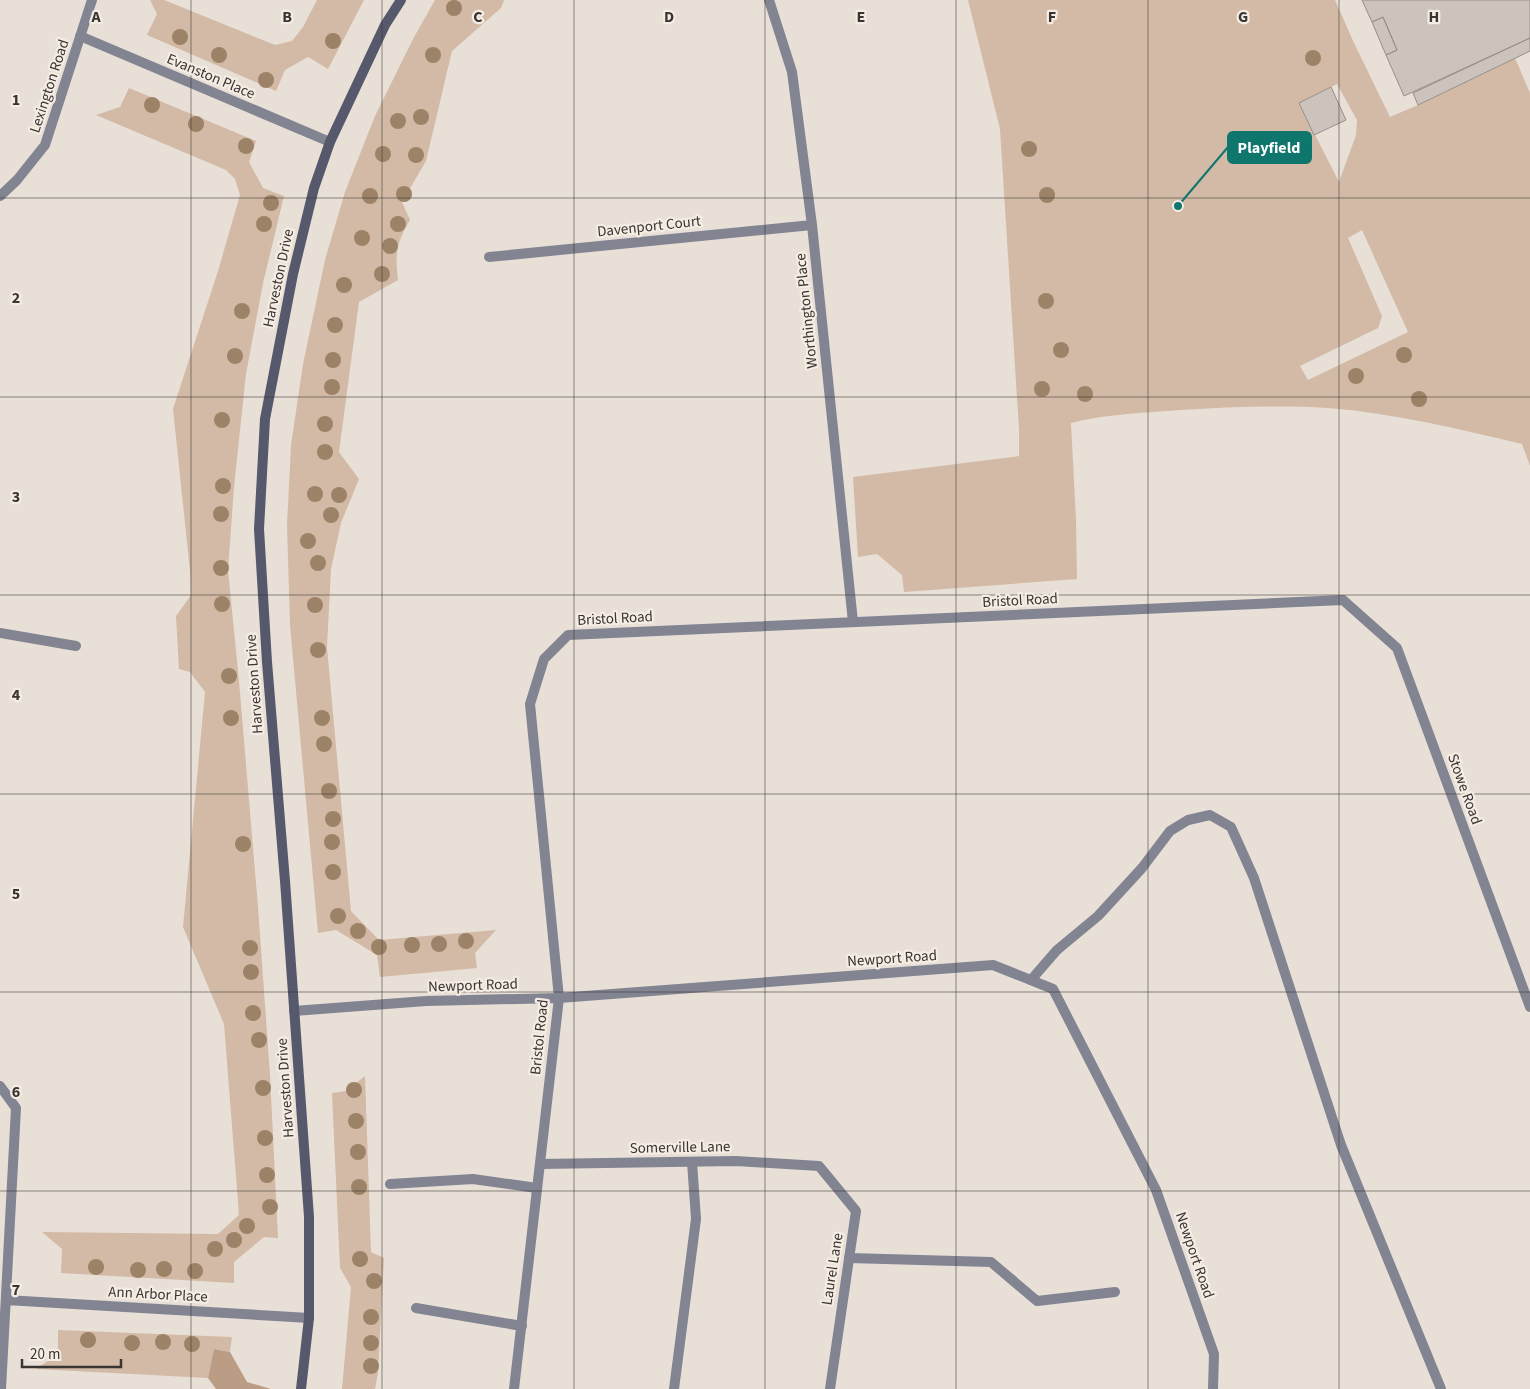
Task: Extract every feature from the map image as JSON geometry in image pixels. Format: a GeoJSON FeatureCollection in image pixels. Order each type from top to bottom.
{"type":"FeatureCollection","features":[{"type":"Feature","properties":{"kind":"street","name":"Lexington Road"},"geometry":{"type":"LineString","coordinates":[[0,196],[17,180],[46,144],[92,0]]}},
{"type":"Feature","properties":{"kind":"street","name":"Harveston Drive"},"geometry":{"type":"LineString","coordinates":[[301,1389],[309,1318],[309,1217],[267,662],[259,529],[265,419],[293,274],[314,188],[330,142],[385,25],[401,0]]}},
{"type":"Feature","properties":{"kind":"street","name":"Worthington Place"},"geometry":{"type":"LineString","coordinates":[[769,0],[792,72],[812,225],[853,622]]}},
{"type":"Feature","properties":{"kind":"street","name":"Evanston Place"},"geometry":{"type":"LineString","coordinates":[[80,36],[330,142]]}},
{"type":"Feature","properties":{"kind":"street","name":"Davenport Court"},"geometry":{"type":"LineString","coordinates":[[489,257],[812,225]]}},
{"type":"Feature","properties":{"kind":"street","name":"Bristol Road"},"geometry":{"type":"LineString","coordinates":[[514,1389],[559,998],[530,704],[544,659],[568,635],[1343,600]]}},
{"type":"Feature","properties":{"kind":"street","name":"Stowe Road"},"geometry":{"type":"LineString","coordinates":[[1343,600],[1397,648],[1530,1008]]}},
{"type":"Feature","properties":{"kind":"street"},"geometry":{"type":"LineString","coordinates":[[0,634],[76,646]]}},
{"type":"Feature","properties":{"kind":"street"},"geometry":{"type":"LineString","coordinates":[[1031,980],[1057,950],[1098,916],[1142,868],[1170,831],[1188,820],[1210,816],[1231,828],[1254,878],[1341,1145],[1441,1389]]}},
{"type":"Feature","properties":{"kind":"street","name":"Newport Road"},"geometry":{"type":"LineString","coordinates":[[294,1011],[426,1001],[559,998],[993,965],[1053,989],[1156,1190],[1214,1354],[1213,1389]]}},
{"type":"Feature","properties":{"kind":"street"},"geometry":{"type":"LineString","coordinates":[[0,1086],[16,1108],[1,1389]]}},
{"type":"Feature","properties":{"kind":"street","name":"Somerville Lane"},"geometry":{"type":"LineString","coordinates":[[540,1164],[736,1161],[819,1166]]}},
{"type":"Feature","properties":{"kind":"street"},"geometry":{"type":"LineString","coordinates":[[674,1389],[696,1220],[692,1162]]}},
{"type":"Feature","properties":{"kind":"street","name":"Laurel Lane"},"geometry":{"type":"LineString","coordinates":[[819,1166],[856,1211],[830,1389]]}},
{"type":"Feature","properties":{"kind":"street"},"geometry":{"type":"LineString","coordinates":[[390,1184],[473,1179],[537,1188]]}},
{"type":"Feature","properties":{"kind":"street"},"geometry":{"type":"LineString","coordinates":[[849,1258],[991,1262],[1037,1301],[1115,1292]]}},
{"type":"Feature","properties":{"kind":"street","name":"Ann Arbor Place"},"geometry":{"type":"LineString","coordinates":[[6,1300],[309,1318]]}},
{"type":"Feature","properties":{"kind":"street"},"geometry":{"type":"LineString","coordinates":[[416,1308],[522,1326]]}},
{"type":"Feature","properties":{"kind":"shaded area"},"geometry":{"type":"Polygon","coordinates":[[[150,0],[164,0],[275,45],[292,41],[303,27],[317,0],[364,0],[328,69],[308,57],[285,70],[276,91],[147,35],[157,14],[150,0]]]}},
{"type":"Feature","properties":{"kind":"shaded area"},"geometry":{"type":"Polygon","coordinates":[[[435,0],[504,0],[501,8],[452,51],[426,161],[402,202],[410,220],[399,242],[398,280],[359,302],[339,452],[359,479],[341,523],[331,569],[327,647],[351,911],[379,940],[496,930],[475,953],[477,968],[380,977],[377,955],[336,930],[318,933],[290,625],[287,525],[291,445],[303,364],[325,260],[345,192],[375,116],[413,39],[435,0]]]}},
{"type":"Feature","properties":{"kind":"shaded area"},"geometry":{"type":"Polygon","coordinates":[[[968,0],[1335,0],[1390,117],[1515,58],[1530,93],[1530,466],[1522,444],[1426,422],[1353,410],[1309,407],[1236,407],[1139,413],[1084,420],[1071,423],[1077,579],[904,592],[902,575],[877,554],[858,557],[853,477],[1019,456],[1019,430],[1000,129],[968,0]],[[1337,84],[1299,103],[1339,182],[1356,135],[1357,120],[1337,84]],[[1362,230],[1348,238],[1382,316],[1378,328],[1300,366],[1308,380],[1408,332],[1362,230]]]}},
{"type":"Feature","properties":{"kind":"shaded area"},"geometry":{"type":"Polygon","coordinates":[[[129,88],[256,141],[249,162],[263,188],[284,196],[263,283],[246,374],[234,487],[228,570],[258,907],[270,1075],[278,1238],[264,1237],[234,1262],[234,1283],[61,1273],[62,1249],[42,1232],[218,1234],[239,1215],[224,1024],[183,927],[205,692],[190,672],[179,669],[176,616],[191,595],[173,409],[218,271],[240,195],[235,179],[226,170],[96,115],[120,107],[129,88]]]}},
{"type":"Feature","properties":{"kind":"shaded area"},"geometry":{"type":"Polygon","coordinates":[[[365,1076],[371,1252],[384,1258],[378,1373],[375,1389],[342,1389],[351,1287],[340,1268],[332,1093],[346,1091],[365,1076]]]}},
{"type":"Feature","properties":{"kind":"shaded area"},"geometry":{"type":"Polygon","coordinates":[[[58,1330],[232,1337],[230,1352],[214,1349],[208,1378],[36,1369],[58,1354],[58,1330]]]}},
{"type":"Feature","properties":{"kind":"shaded area"},"geometry":{"type":"Polygon","coordinates":[[[214,1349],[230,1352],[247,1382],[271,1389],[216,1389],[208,1378],[214,1349]]]}},
{"type":"Feature","properties":{"kind":"building"},"geometry":{"type":"Polygon","coordinates":[[[1362,0],[1530,0],[1530,38],[1404,96],[1386,55],[1397,50],[1383,17],[1372,22],[1362,0]]]}},
{"type":"Feature","properties":{"kind":"building"},"geometry":{"type":"Polygon","coordinates":[[[1383,17],[1397,50],[1386,55],[1372,22],[1383,17]]]}},
{"type":"Feature","properties":{"kind":"building"},"geometry":{"type":"Polygon","coordinates":[[[1530,38],[1530,51],[1418,105],[1413,93],[1530,38]]]}},
{"type":"Feature","properties":{"kind":"building"},"geometry":{"type":"Polygon","coordinates":[[[1331,87],[1346,120],[1314,135],[1299,103],[1331,87]]]}},
{"type":"Feature","properties":{"kind":"place","name":"Playfield"},"geometry":{"type":"Point","coordinates":[1178,206]}}]}
